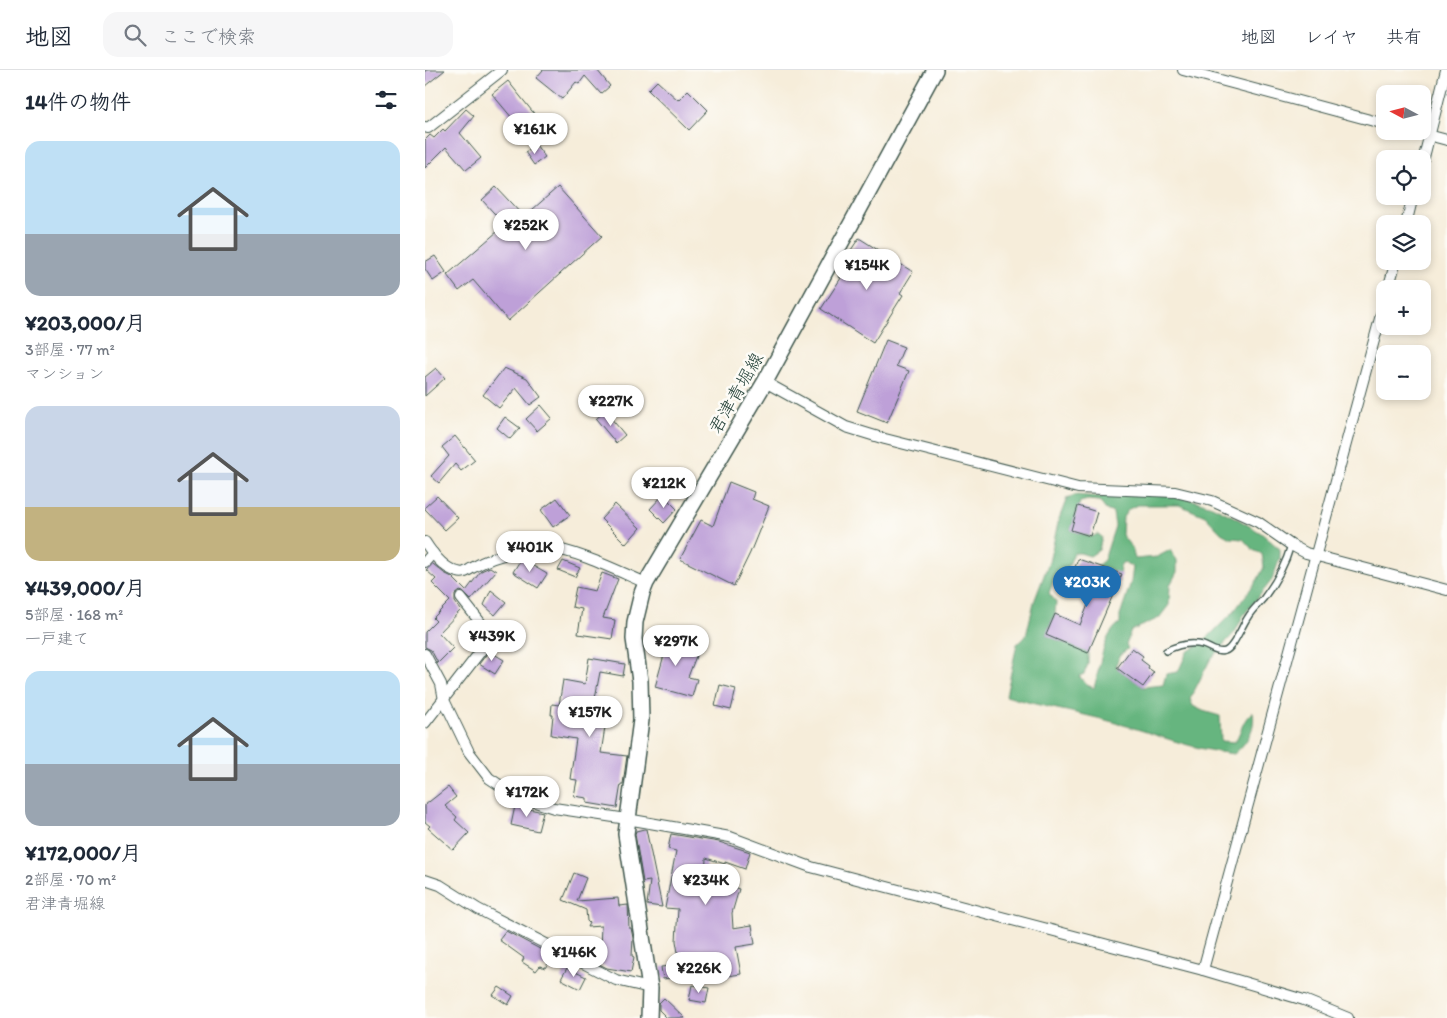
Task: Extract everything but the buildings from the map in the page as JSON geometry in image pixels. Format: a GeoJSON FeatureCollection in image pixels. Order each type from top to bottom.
{"type":"FeatureCollection","features":[{"type":"Feature","properties":{"kind":"main road","name":"君津青堀線"},"geometry":{"type":"LineString","coordinates":[[649,1018],[650,988],[626,834],[639,749],[641,720],[640,681],[634,639],[635,622],[642,593],[646,583],[765,382],[935,70]]}},
{"type":"Feature","properties":{"kind":"street"},"geometry":{"type":"LineString","coordinates":[[425,128],[428,128],[502,70]]}},
{"type":"Feature","properties":{"kind":"street"},"geometry":{"type":"LineString","coordinates":[[1183,70],[1376,122]]}},
{"type":"Feature","properties":{"kind":"street"},"geometry":{"type":"LineString","coordinates":[[1431,128],[1446,70]]}},
{"type":"Feature","properties":{"kind":"street"},"geometry":{"type":"LineString","coordinates":[[1431,136],[1447,140]]}},
{"type":"Feature","properties":{"kind":"street"},"geometry":{"type":"LineString","coordinates":[[1203,970],[1376,333]]}},
{"type":"Feature","properties":{"kind":"street"},"geometry":{"type":"LineString","coordinates":[[765,382],[846,427],[885,439],[1077,488],[1175,492],[1212,501],[1258,522],[1291,546],[1316,556],[1447,590]]}},
{"type":"Feature","properties":{"kind":"street"},"geometry":{"type":"LineString","coordinates":[[425,542],[433,553],[450,569],[464,573],[487,559],[516,551],[549,548],[574,554],[646,583]]}},
{"type":"Feature","properties":{"kind":"street"},"geometry":{"type":"LineString","coordinates":[[425,562],[433,553]]}},
{"type":"Feature","properties":{"kind":"street"},"geometry":{"type":"LineString","coordinates":[[425,723],[487,643],[487,631],[461,598]]}},
{"type":"Feature","properties":{"kind":"street"},"geometry":{"type":"LineString","coordinates":[[425,654],[441,684],[444,700],[469,752],[489,778],[516,796],[554,808],[730,837],[811,867],[1203,970],[1305,1000],[1348,1018]]}},
{"type":"Feature","properties":{"kind":"street"},"geometry":{"type":"LineString","coordinates":[[425,880],[440,885],[479,908],[615,980],[650,988]]}},
{"type":"Feature","properties":{"kind":"lane"},"geometry":{"type":"LineString","coordinates":[[1166,651],[1173,647],[1195,644],[1223,652],[1227,650],[1239,634],[1248,617],[1277,581],[1291,546]]}},
{"type":"Feature","properties":{"kind":"green space"},"geometry":{"type":"Polygon","coordinates":[[[1114,494],[1177,495],[1212,506],[1236,518],[1261,533],[1280,549],[1280,558],[1272,580],[1243,616],[1235,632],[1210,660],[1190,699],[1193,706],[1220,716],[1221,741],[1235,742],[1244,721],[1253,712],[1252,730],[1243,745],[1234,754],[1203,749],[1113,722],[1006,696],[1017,644],[1026,636],[1034,602],[1049,562],[1059,519],[1067,498],[1075,495],[1101,497],[1114,494]],[[1088,500],[1080,502],[1071,530],[1091,537],[1098,534],[1102,537],[1099,550],[1090,556],[1074,553],[1066,572],[1059,571],[1055,576],[1049,593],[1056,602],[1055,614],[1046,635],[1088,653],[1088,664],[1084,674],[1079,676],[1087,685],[1094,688],[1105,644],[1114,628],[1120,623],[1120,615],[1131,582],[1133,567],[1123,562],[1120,566],[1119,582],[1114,587],[1097,566],[1104,560],[1115,526],[1113,513],[1106,510],[1099,501],[1088,500]],[[1137,505],[1129,509],[1123,517],[1122,535],[1132,548],[1135,559],[1157,557],[1170,550],[1177,560],[1177,572],[1170,585],[1169,605],[1159,618],[1131,631],[1126,644],[1128,649],[1121,654],[1116,664],[1117,668],[1143,687],[1163,685],[1166,674],[1178,672],[1187,652],[1203,642],[1235,610],[1258,579],[1264,567],[1262,554],[1253,550],[1243,539],[1230,538],[1221,533],[1205,516],[1179,505],[1137,505]]]}}]}
